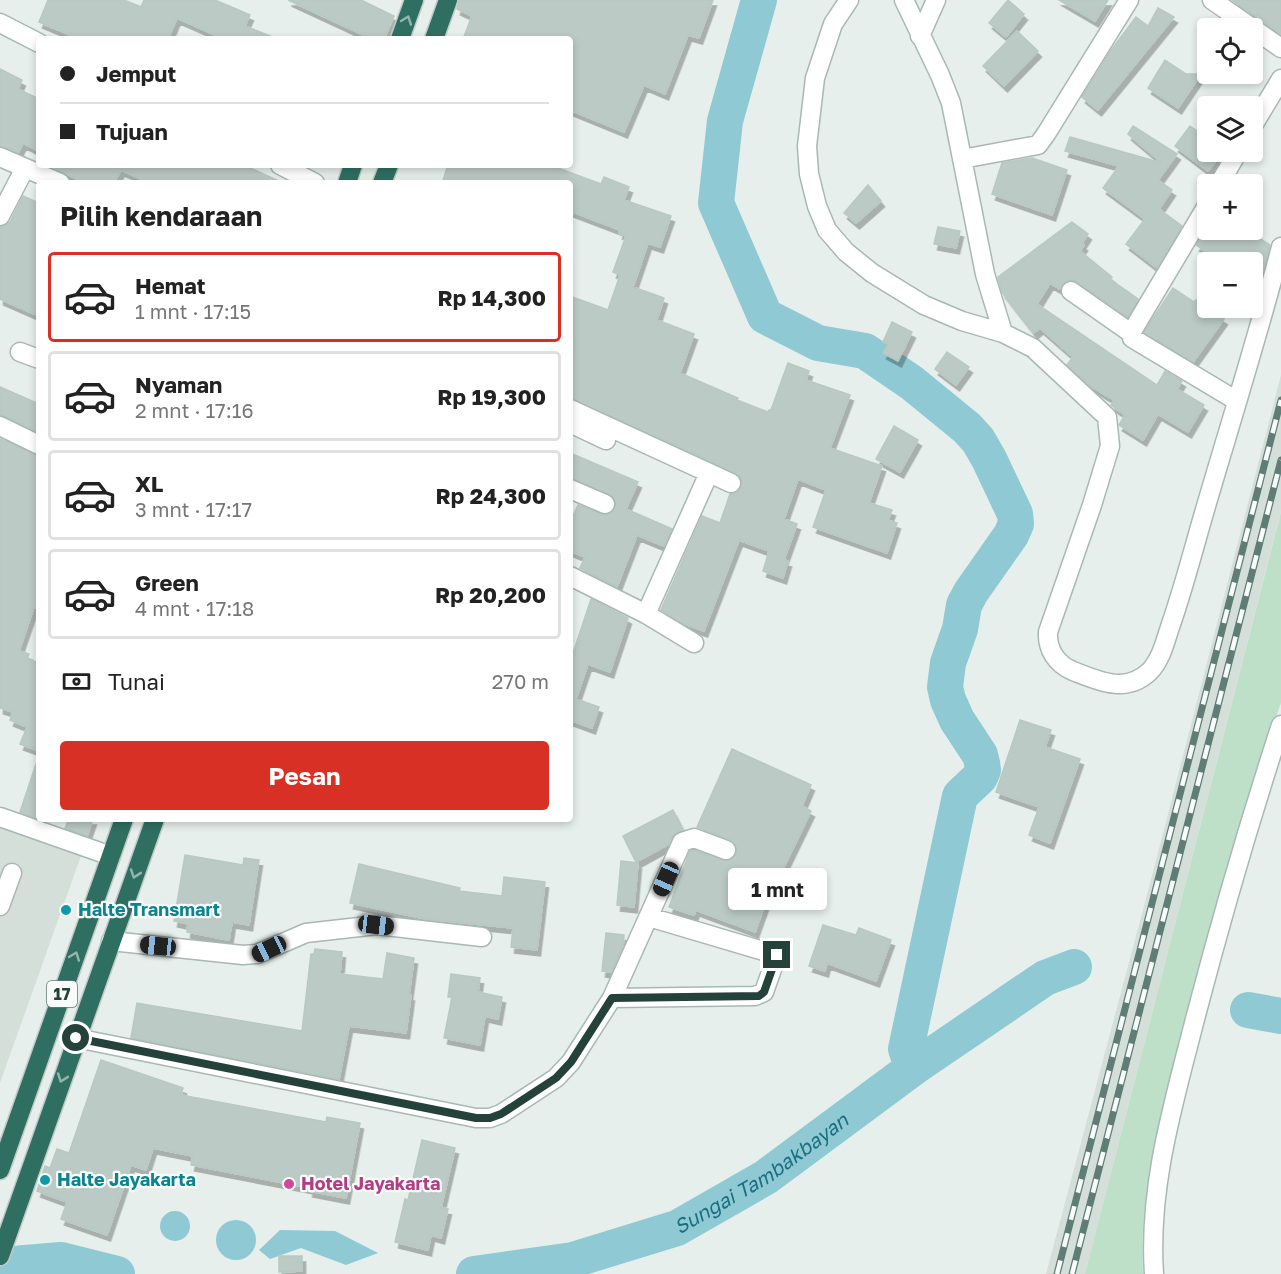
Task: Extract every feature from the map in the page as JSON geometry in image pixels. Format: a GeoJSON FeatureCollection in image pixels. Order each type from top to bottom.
{"type":"FeatureCollection","features":[{"type":"Feature","properties":{"kind":"highway"},"geometry":{"type":"LineString","coordinates":[[401,36],[414,0]]}},
{"type":"Feature","properties":{"kind":"highway"},"geometry":{"type":"LineString","coordinates":[[435,36],[448,0]]}},
{"type":"Feature","properties":{"kind":"highway","name":"17"},"geometry":{"type":"LineString","coordinates":[[0,1170],[123,822]]}},
{"type":"Feature","properties":{"kind":"highway","name":"17"},"geometry":{"type":"LineString","coordinates":[[0,1256],[154,822]]}},
{"type":"Feature","properties":{"kind":"street"},"geometry":{"type":"LineString","coordinates":[[849,0],[833,24],[815,78],[807,146],[809,174],[817,206],[827,230],[846,252],[872,273],[924,305],[962,321],[1003,333],[1033,348],[1107,417],[1110,446],[1048,632],[1051,653],[1069,669],[1108,684],[1135,682],[1149,671],[1159,657],[1177,606],[1263,316],[1281,247]]}},
{"type":"Feature","properties":{"kind":"street"},"geometry":{"type":"LineString","coordinates":[[904,0],[951,103],[985,274],[1003,333]]}},
{"type":"Feature","properties":{"kind":"street"},"geometry":{"type":"LineString","coordinates":[[920,36],[936,0]]}},
{"type":"Feature","properties":{"kind":"street"},"geometry":{"type":"LineString","coordinates":[[962,159],[1038,145],[1129,0]]}},
{"type":"Feature","properties":{"kind":"street"},"geometry":{"type":"LineString","coordinates":[[1212,0],[1281,48]]}},
{"type":"Feature","properties":{"kind":"street"},"geometry":{"type":"LineString","coordinates":[[0,23],[36,41]]}},
{"type":"Feature","properties":{"kind":"street"},"geometry":{"type":"LineString","coordinates":[[1263,109],[1281,79]]}},
{"type":"Feature","properties":{"kind":"street"},"geometry":{"type":"LineString","coordinates":[[0,157],[53,180]]}},
{"type":"Feature","properties":{"kind":"street"},"geometry":{"type":"LineString","coordinates":[[0,216],[25,168]]}},
{"type":"Feature","properties":{"kind":"street"},"geometry":{"type":"LineString","coordinates":[[286,168],[309,180]]}},
{"type":"Feature","properties":{"kind":"street"},"geometry":{"type":"LineString","coordinates":[[1131,333],[1197,222]]}},
{"type":"Feature","properties":{"kind":"street"},"geometry":{"type":"LineString","coordinates":[[1071,291],[1131,333],[1132,338],[1236,401]]}},
{"type":"Feature","properties":{"kind":"street"},"geometry":{"type":"LineString","coordinates":[[20,352],[36,358]]}},
{"type":"Feature","properties":{"kind":"street"},"geometry":{"type":"LineString","coordinates":[[573,410],[730,483]]}},
{"type":"Feature","properties":{"kind":"street"},"geometry":{"type":"LineString","coordinates":[[573,424],[606,440]]}},
{"type":"Feature","properties":{"kind":"street"},"geometry":{"type":"LineString","coordinates":[[0,426],[36,444]]}},
{"type":"Feature","properties":{"kind":"street"},"geometry":{"type":"LineString","coordinates":[[646,614],[709,473]]}},
{"type":"Feature","properties":{"kind":"street"},"geometry":{"type":"LineString","coordinates":[[573,490],[604,504]]}},
{"type":"Feature","properties":{"kind":"street"},"geometry":{"type":"LineString","coordinates":[[573,578],[646,614],[694,643]]}},
{"type":"Feature","properties":{"kind":"street"},"geometry":{"type":"LineString","coordinates":[[1154,1274],[1156,1190],[1162,1153],[1214,950],[1281,725]]}},
{"type":"Feature","properties":{"kind":"street"},"geometry":{"type":"LineString","coordinates":[[0,817],[111,856]]}},
{"type":"Feature","properties":{"kind":"street"},"geometry":{"type":"LineString","coordinates":[[76,1038],[476,1118],[490,1118],[501,1114],[556,1078],[571,1062],[612,998],[682,842],[694,838],[726,850]]}},
{"type":"Feature","properties":{"kind":"street"},"geometry":{"type":"LineString","coordinates":[[0,906],[12,873]]}},
{"type":"Feature","properties":{"kind":"street"},"geometry":{"type":"LineString","coordinates":[[612,998],[755,996],[764,992],[777,955],[649,917]]}},
{"type":"Feature","properties":{"kind":"street"},"geometry":{"type":"LineString","coordinates":[[111,941],[243,955],[257,954],[306,933],[376,925],[482,938]]}},
{"type":"Feature","properties":{"kind":"shaded area"},"geometry":{"type":"Polygon","coordinates":[[[1281,375],[1281,511],[1085,1274],[1046,1274],[1152,876],[1281,375]]]}},
{"type":"Feature","properties":{"kind":"shaded area"},"geometry":{"type":"Polygon","coordinates":[[[0,823],[82,853],[0,1083],[0,823]]]}},
{"type":"Feature","properties":{"kind":"green space"},"geometry":{"type":"Polygon","coordinates":[[[1281,512],[1281,703],[1267,743],[1157,1132],[1145,1202],[1143,1274],[1085,1274],[1281,512]]]}},
{"type":"Feature","properties":{"kind":"water"},"geometry":{"type":"Polygon","coordinates":[[[175,1211],[186,1215],[190,1226],[186,1237],[175,1241],[164,1237],[160,1226],[164,1215],[175,1211]]]}},
{"type":"Feature","properties":{"kind":"water"},"geometry":{"type":"Polygon","coordinates":[[[236,1220],[250,1226],[256,1240],[250,1254],[236,1260],[222,1254],[216,1240],[222,1226],[236,1220]]]}},
{"type":"Feature","properties":{"kind":"water"},"geometry":{"type":"Polygon","coordinates":[[[280,1230],[335,1231],[378,1253],[346,1265],[301,1248],[270,1259],[259,1250],[280,1230]]]}},
{"type":"Feature","properties":{"kind":"building"},"geometry":{"type":"Polygon","coordinates":[[[48,0],[124,0],[141,7],[144,0],[215,0],[250,15],[245,26],[270,36],[217,36],[177,18],[169,36],[73,36],[39,22],[48,0]]]}},
{"type":"Feature","properties":{"kind":"building"},"geometry":{"type":"Polygon","coordinates":[[[288,0],[361,0],[394,16],[385,36],[366,36],[288,0]]]}},
{"type":"Feature","properties":{"kind":"building"},"geometry":{"type":"Polygon","coordinates":[[[459,0],[713,0],[699,38],[688,35],[665,94],[644,85],[624,132],[573,111],[573,36],[464,36],[472,16],[457,9],[459,0]]]}},
{"type":"Feature","properties":{"kind":"building"},"geometry":{"type":"Polygon","coordinates":[[[1008,0],[1024,14],[1006,37],[989,23],[1008,0]]]}},
{"type":"Feature","properties":{"kind":"building"},"geometry":{"type":"Polygon","coordinates":[[[1059,0],[1108,0],[1095,21],[1059,0]]]}},
{"type":"Feature","properties":{"kind":"building"},"geometry":{"type":"Polygon","coordinates":[[[1232,0],[1281,0],[1281,34],[1263,22],[1263,18],[1258,18],[1232,0]]]}},
{"type":"Feature","properties":{"kind":"building"},"geometry":{"type":"Polygon","coordinates":[[[1158,8],[1174,17],[1098,110],[1082,97],[1112,49],[1136,17],[1148,26],[1158,8]]]}},
{"type":"Feature","properties":{"kind":"building"},"geometry":{"type":"Polygon","coordinates":[[[1017,31],[1038,51],[1004,86],[983,66],[1017,31]]]}},
{"type":"Feature","properties":{"kind":"building"},"geometry":{"type":"Polygon","coordinates":[[[1165,60],[1186,74],[1197,74],[1197,80],[1178,108],[1148,88],[1165,60]]]}},
{"type":"Feature","properties":{"kind":"building"},"geometry":{"type":"Polygon","coordinates":[[[0,69],[22,80],[18,89],[36,98],[36,150],[23,143],[18,153],[0,146],[0,69]]]}},
{"type":"Feature","properties":{"kind":"building"},"geometry":{"type":"Polygon","coordinates":[[[1133,126],[1177,154],[1158,180],[1172,190],[1159,209],[1182,226],[1157,268],[1126,244],[1145,219],[1103,188],[1119,166],[1065,151],[1070,137],[1162,163],[1128,134],[1133,126]]]}},
{"type":"Feature","properties":{"kind":"building"},"geometry":{"type":"Polygon","coordinates":[[[1190,126],[1197,131],[1197,162],[1215,162],[1208,171],[1175,146],[1190,126]]]}},
{"type":"Feature","properties":{"kind":"building"},"geometry":{"type":"Polygon","coordinates":[[[1032,158],[1067,170],[1052,215],[992,194],[1002,163],[1032,158]]]}},
{"type":"Feature","properties":{"kind":"building"},"geometry":{"type":"Polygon","coordinates":[[[54,168],[250,168],[276,180],[143,180],[121,170],[116,180],[79,180],[54,168]]]}},
{"type":"Feature","properties":{"kind":"building"},"geometry":{"type":"Polygon","coordinates":[[[447,168],[558,168],[601,184],[604,177],[629,187],[624,200],[671,216],[660,247],[648,243],[633,287],[664,298],[657,320],[694,334],[680,373],[768,412],[771,410],[788,363],[809,371],[806,380],[850,395],[830,448],[882,466],[869,503],[892,510],[888,520],[897,523],[887,553],[813,527],[826,490],[798,479],[784,519],[797,524],[784,560],[788,561],[783,578],[763,571],[769,551],[739,540],[704,631],[685,624],[661,610],[702,516],[720,523],[730,494],[738,492],[742,483],[736,473],[573,399],[573,297],[608,310],[620,275],[613,272],[626,236],[619,233],[620,230],[573,212],[573,180],[443,180],[447,168]]]}},
{"type":"Feature","properties":{"kind":"building"},"geometry":{"type":"Polygon","coordinates":[[[868,185],[881,201],[856,223],[844,213],[868,185]]]}},
{"type":"Feature","properties":{"kind":"building"},"geometry":{"type":"Polygon","coordinates":[[[23,196],[36,202],[36,315],[0,299],[0,227],[10,222],[23,196]]]}},
{"type":"Feature","properties":{"kind":"building"},"geometry":{"type":"Polygon","coordinates":[[[1072,222],[1088,234],[1080,251],[1112,277],[1110,279],[1138,299],[1128,317],[1071,280],[1066,281],[1060,289],[1050,283],[1037,304],[1157,385],[1165,371],[1182,381],[1177,389],[1204,405],[1188,432],[1158,414],[1143,440],[1119,425],[1125,415],[1111,405],[1114,400],[1089,385],[1067,365],[1073,357],[1040,328],[1034,333],[1002,292],[998,277],[1072,222]]]}},
{"type":"Feature","properties":{"kind":"building"},"geometry":{"type":"Polygon","coordinates":[[[938,227],[960,231],[956,248],[934,244],[938,227]]]}},
{"type":"Feature","properties":{"kind":"building"},"geometry":{"type":"Polygon","coordinates":[[[1199,240],[1262,240],[1270,245],[1263,272],[1263,252],[1207,252],[1196,245],[1199,240]]]}},
{"type":"Feature","properties":{"kind":"building"},"geometry":{"type":"Polygon","coordinates":[[[1173,288],[1194,302],[1197,301],[1197,318],[1224,319],[1193,362],[1144,332],[1173,288]]]}},
{"type":"Feature","properties":{"kind":"building"},"geometry":{"type":"Polygon","coordinates":[[[892,322],[912,332],[898,361],[883,353],[888,344],[883,342],[892,322]]]}},
{"type":"Feature","properties":{"kind":"building"},"geometry":{"type":"Polygon","coordinates":[[[947,352],[969,367],[956,385],[935,369],[947,352]]]}},
{"type":"Feature","properties":{"kind":"building"},"geometry":{"type":"Polygon","coordinates":[[[0,387],[36,403],[36,431],[0,415],[0,387]]]}},
{"type":"Feature","properties":{"kind":"building"},"geometry":{"type":"Polygon","coordinates":[[[894,426],[918,440],[900,472],[876,459],[894,426]]]}},
{"type":"Feature","properties":{"kind":"building"},"geometry":{"type":"Polygon","coordinates":[[[0,439],[36,455],[36,608],[34,607],[19,651],[29,654],[27,659],[36,662],[36,750],[20,744],[27,727],[10,720],[13,712],[0,708],[0,439]]]}},
{"type":"Feature","properties":{"kind":"building"},"geometry":{"type":"Polygon","coordinates":[[[573,454],[638,482],[626,509],[672,529],[664,546],[637,535],[617,587],[580,568],[585,557],[573,552],[573,516],[578,505],[606,515],[612,513],[616,503],[609,494],[573,479],[573,454]]]}},
{"type":"Feature","properties":{"kind":"building"},"geometry":{"type":"Polygon","coordinates":[[[591,599],[628,618],[610,672],[588,664],[576,699],[599,707],[592,728],[573,721],[573,653],[591,599]]]}},
{"type":"Feature","properties":{"kind":"building"},"geometry":{"type":"Polygon","coordinates":[[[1020,720],[1051,730],[1045,747],[1080,759],[1050,843],[1029,835],[1039,807],[996,792],[1020,720]]]}},
{"type":"Feature","properties":{"kind":"building"},"geometry":{"type":"Polygon","coordinates":[[[732,749],[811,785],[802,806],[811,811],[781,873],[777,871],[755,932],[696,910],[694,915],[669,907],[690,851],[694,850],[727,861],[736,854],[737,848],[730,840],[697,827],[732,749]]]}},
{"type":"Feature","properties":{"kind":"building"},"geometry":{"type":"Polygon","coordinates":[[[36,764],[36,818],[20,812],[36,764]]]}},
{"type":"Feature","properties":{"kind":"building"},"geometry":{"type":"Polygon","coordinates":[[[673,810],[683,830],[674,834],[669,844],[636,862],[623,836],[673,810]]]}},
{"type":"Feature","properties":{"kind":"building"},"geometry":{"type":"Polygon","coordinates":[[[68,822],[92,822],[87,836],[65,828],[68,822]]]}},
{"type":"Feature","properties":{"kind":"building"},"geometry":{"type":"Polygon","coordinates":[[[185,855],[243,865],[244,858],[259,860],[249,925],[232,922],[229,940],[187,932],[188,924],[174,921],[185,855]]]}},
{"type":"Feature","properties":{"kind":"building"},"geometry":{"type":"Polygon","coordinates":[[[621,861],[638,863],[634,907],[617,905],[621,861]]]}},
{"type":"Feature","properties":{"kind":"building"},"geometry":{"type":"Polygon","coordinates":[[[359,864],[460,888],[459,891],[502,896],[504,877],[545,882],[537,950],[511,947],[513,928],[426,919],[350,903],[359,864]]]}},
{"type":"Feature","properties":{"kind":"building"},"geometry":{"type":"Polygon","coordinates":[[[823,925],[856,935],[859,928],[891,940],[876,981],[827,963],[825,971],[809,966],[823,925]]]}},
{"type":"Feature","properties":{"kind":"building"},"geometry":{"type":"Polygon","coordinates":[[[606,933],[624,935],[623,947],[611,972],[602,971],[606,933]]]}},
{"type":"Feature","properties":{"kind":"building"},"geometry":{"type":"Polygon","coordinates":[[[315,949],[342,952],[340,974],[383,979],[387,953],[414,958],[406,1033],[349,1026],[339,1079],[131,1038],[137,1003],[302,1031],[311,954],[314,954],[315,949]]]}},
{"type":"Feature","properties":{"kind":"building"},"geometry":{"type":"Polygon","coordinates":[[[451,974],[480,978],[478,992],[502,997],[498,1019],[485,1016],[480,1045],[444,1038],[452,997],[448,997],[451,974]]]}},
{"type":"Feature","properties":{"kind":"building"},"geometry":{"type":"Polygon","coordinates":[[[101,1060],[183,1088],[181,1095],[326,1122],[327,1117],[360,1123],[346,1198],[309,1191],[310,1188],[191,1165],[193,1156],[153,1148],[146,1170],[131,1165],[107,1235],[61,1219],[67,1202],[37,1191],[45,1166],[50,1168],[57,1149],[69,1153],[101,1060]]]}},
{"type":"Feature","properties":{"kind":"building"},"geometry":{"type":"Polygon","coordinates":[[[422,1140],[455,1148],[441,1208],[448,1209],[441,1238],[431,1235],[428,1250],[395,1242],[405,1199],[408,1200],[422,1140]]]}},
{"type":"Feature","properties":{"kind":"building"},"geometry":{"type":"Polygon","coordinates":[[[279,1256],[302,1256],[302,1271],[279,1272],[279,1256]]]}},
{"type":"Feature","properties":{"kind":"waterway"},"geometry":{"type":"LineString","coordinates":[[759,0],[725,121],[716,203],[765,316],[818,343],[865,351],[912,383],[967,428],[978,440],[1015,514],[1016,524],[1011,535],[964,605],[960,629],[948,663],[945,687],[948,700],[957,720],[980,755],[983,770],[980,777],[960,796],[906,1049],[913,1068]]}},
{"type":"Feature","properties":{"kind":"waterway","name":"Sungai Tambakbayan"},"geometry":{"type":"LineString","coordinates":[[474,1274],[573,1260],[677,1228],[766,1177],[913,1068],[1045,978],[1074,967]]}},
{"type":"Feature","properties":{"kind":"waterway"},"geometry":{"type":"LineString","coordinates":[[1248,1010],[1281,1016]]}},
{"type":"Feature","properties":{"kind":"waterway","name":"Sungai Tambakbayan"},"geometry":{"type":"LineString","coordinates":[[0,1265],[61,1260],[117,1274]]}},
{"type":"Feature","properties":{"kind":"railway"},"geometry":{"type":"LineString","coordinates":[[1057,1274],[1281,400]]}},
{"type":"Feature","properties":{"kind":"railway"},"geometry":{"type":"LineString","coordinates":[[1072,1274],[1281,460]]}},
{"type":"Feature","properties":{"kind":"place","name":"Halte Transmart"},"geometry":{"type":"Point","coordinates":[66,910]}},
{"type":"Feature","properties":{"kind":"place","name":"Halte Jayakarta"},"geometry":{"type":"Point","coordinates":[45,1180]}},
{"type":"Feature","properties":{"kind":"place","name":"Hotel Jayakarta"},"geometry":{"type":"Point","coordinates":[289,1184]}},
{"type":"Feature","properties":{"kind":"route"},"geometry":{"type":"LineString","coordinates":[[76,1038],[476,1118],[490,1118],[501,1114],[556,1078],[571,1062],[612,998],[759,996],[764,992],[777,955]]}}]}
